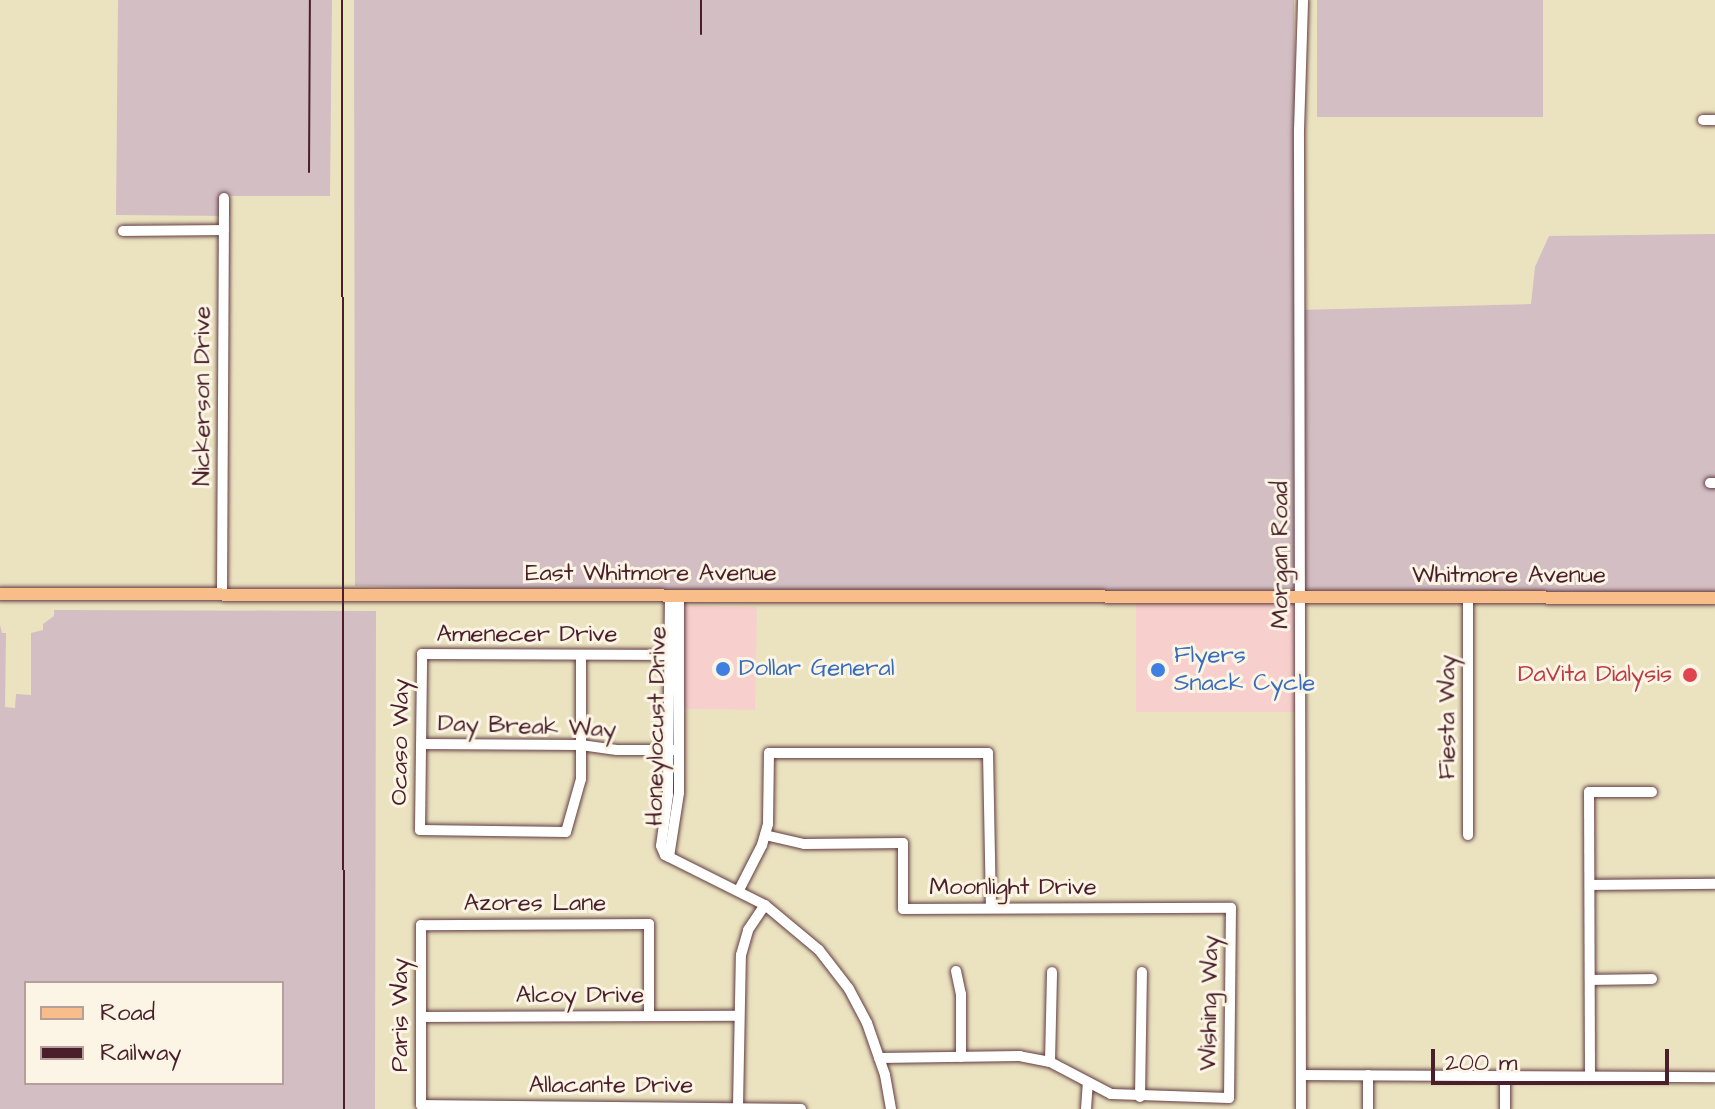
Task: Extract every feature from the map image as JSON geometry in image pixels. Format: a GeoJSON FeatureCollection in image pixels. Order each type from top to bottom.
{"type":"FeatureCollection","features":[{"type":"Feature","properties":{"kind":"main road","name":"East Whitmore Avenue"},"geometry":{"type":"LineString","coordinates":[[0,594],[1302,598]]}},
{"type":"Feature","properties":{"kind":"main road","name":"Whitmore Avenue"},"geometry":{"type":"LineString","coordinates":[[1302,598],[1715,598]]}},
{"type":"Feature","properties":{"kind":"street","name":"Morgan Road"},"geometry":{"type":"LineString","coordinates":[[1301,1109],[1299,130],[1303,0]]}},
{"type":"Feature","properties":{"kind":"street"},"geometry":{"type":"LineString","coordinates":[[1703,120],[1715,120]]}},
{"type":"Feature","properties":{"kind":"street","name":"Nickerson Drive"},"geometry":{"type":"LineString","coordinates":[[222,594],[224,198]]}},
{"type":"Feature","properties":{"kind":"street"},"geometry":{"type":"LineString","coordinates":[[123,231],[224,230]]}},
{"type":"Feature","properties":{"kind":"street","name":"Honeylocust Drive"},"geometry":{"type":"LineString","coordinates":[[675,596],[674,750],[661,846],[667,856],[739,890]]}},
{"type":"Feature","properties":{"kind":"street","name":"Fiesta Way"},"geometry":{"type":"LineString","coordinates":[[1468,598],[1468,835]]}},
{"type":"Feature","properties":{"kind":"street","name":"Amenecer Drive"},"geometry":{"type":"LineString","coordinates":[[422,654],[674,655]]}},
{"type":"Feature","properties":{"kind":"street","name":"Ocaso Way"},"geometry":{"type":"LineString","coordinates":[[422,654],[420,830],[566,832],[581,779],[581,745]]}},
{"type":"Feature","properties":{"kind":"street"},"geometry":{"type":"LineString","coordinates":[[581,655],[581,745]]}},
{"type":"Feature","properties":{"kind":"street","name":"Day Break Way"},"geometry":{"type":"LineString","coordinates":[[421,744],[581,745],[674,750]]}},
{"type":"Feature","properties":{"kind":"street"},"geometry":{"type":"LineString","coordinates":[[891,1109],[879,1058],[861,1010],[835,969],[802,933],[739,890],[765,835],[769,815],[769,753],[988,753],[991,908]]}},
{"type":"Feature","properties":{"kind":"street"},"geometry":{"type":"LineString","coordinates":[[1590,1077],[1589,792],[1652,792]]}},
{"type":"Feature","properties":{"kind":"street","name":"Moonlight Drive"},"geometry":{"type":"LineString","coordinates":[[765,835],[804,844],[903,843],[903,909],[1231,908]]}},
{"type":"Feature","properties":{"kind":"street"},"geometry":{"type":"LineString","coordinates":[[1590,885],[1715,884]]}},
{"type":"Feature","properties":{"kind":"street"},"geometry":{"type":"LineString","coordinates":[[738,1106],[743,945],[765,905]]}},
{"type":"Feature","properties":{"kind":"street","name":"Wishing Way"},"geometry":{"type":"LineString","coordinates":[[1140,1097],[1229,1098],[1231,908]]}},
{"type":"Feature","properties":{"kind":"street","name":"Azores Lane"},"geometry":{"type":"LineString","coordinates":[[421,925],[649,924],[649,1016]]}},
{"type":"Feature","properties":{"kind":"street","name":"Paris Way"},"geometry":{"type":"LineString","coordinates":[[421,925],[421,1105]]}},
{"type":"Feature","properties":{"kind":"street"},"geometry":{"type":"LineString","coordinates":[[956,971],[961,994],[961,1057]]}},
{"type":"Feature","properties":{"kind":"street"},"geometry":{"type":"LineString","coordinates":[[1050,1062],[1052,972]]}},
{"type":"Feature","properties":{"kind":"street"},"geometry":{"type":"LineString","coordinates":[[879,1058],[1020,1056],[1050,1062],[1111,1094],[1140,1097],[1142,972]]}},
{"type":"Feature","properties":{"kind":"street"},"geometry":{"type":"LineString","coordinates":[[1590,980],[1652,979]]}},
{"type":"Feature","properties":{"kind":"street","name":"Alcoy Drive"},"geometry":{"type":"LineString","coordinates":[[421,1017],[739,1016]]}},
{"type":"Feature","properties":{"kind":"street"},"geometry":{"type":"LineString","coordinates":[[1301,1075],[1715,1077]]}},
{"type":"Feature","properties":{"kind":"street"},"geometry":{"type":"LineString","coordinates":[[1368,1075],[1368,1109]]}},
{"type":"Feature","properties":{"kind":"street"},"geometry":{"type":"LineString","coordinates":[[1505,1076],[1505,1109]]}},
{"type":"Feature","properties":{"kind":"street"},"geometry":{"type":"LineString","coordinates":[[1086,1109],[1088,1083]]}},
{"type":"Feature","properties":{"kind":"street","name":"Allacante Drive"},"geometry":{"type":"LineString","coordinates":[[421,1105],[801,1108]]}},
{"type":"Feature","properties":{"kind":"shaded area"},"geometry":{"type":"Polygon","coordinates":[[[118,0],[332,0],[330,196],[230,196],[230,216],[116,215],[118,0]]]}},
{"type":"Feature","properties":{"kind":"shaded area"},"geometry":{"type":"Polygon","coordinates":[[[354,0],[1294,0],[1298,310],[1531,304],[1535,267],[1549,236],[1715,234],[1715,600],[820,597],[355,586],[354,0]]]}},
{"type":"Feature","properties":{"kind":"shaded area"},"geometry":{"type":"Polygon","coordinates":[[[1317,0],[1543,0],[1543,117],[1317,117],[1317,0]]]}},
{"type":"Feature","properties":{"kind":"shaded area"},"geometry":{"type":"Polygon","coordinates":[[[1136,603],[1296,603],[1296,712],[1136,712],[1136,603]]]}},
{"type":"Feature","properties":{"kind":"shaded area"},"geometry":{"type":"Polygon","coordinates":[[[674,606],[757,607],[755,710],[672,709],[674,606]]]}},
{"type":"Feature","properties":{"kind":"shaded area"},"geometry":{"type":"Polygon","coordinates":[[[54,610],[376,611],[375,1109],[0,1109],[0,625],[2,633],[6,633],[5,707],[15,708],[16,694],[31,695],[31,633],[43,630],[43,624],[54,616],[54,610]]]}},
{"type":"Feature","properties":{"kind":"railway"},"geometry":{"type":"LineString","coordinates":[[309,172],[310,0]]}},
{"type":"Feature","properties":{"kind":"railway"},"geometry":{"type":"LineString","coordinates":[[342,0],[344,1109]]}},
{"type":"Feature","properties":{"kind":"railway"},"geometry":{"type":"LineString","coordinates":[[701,0],[701,34]]}},
{"type":"Feature","properties":{"kind":"place","name":"Dollar General"},"geometry":{"type":"Point","coordinates":[723,669]}},
{"type":"Feature","properties":{"kind":"place","name":"Flyers Snack Cycle"},"geometry":{"type":"Point","coordinates":[1158,670]}},
{"type":"Feature","properties":{"kind":"place","name":"DaVita Dialysis"},"geometry":{"type":"Point","coordinates":[1690,675]}}]}
